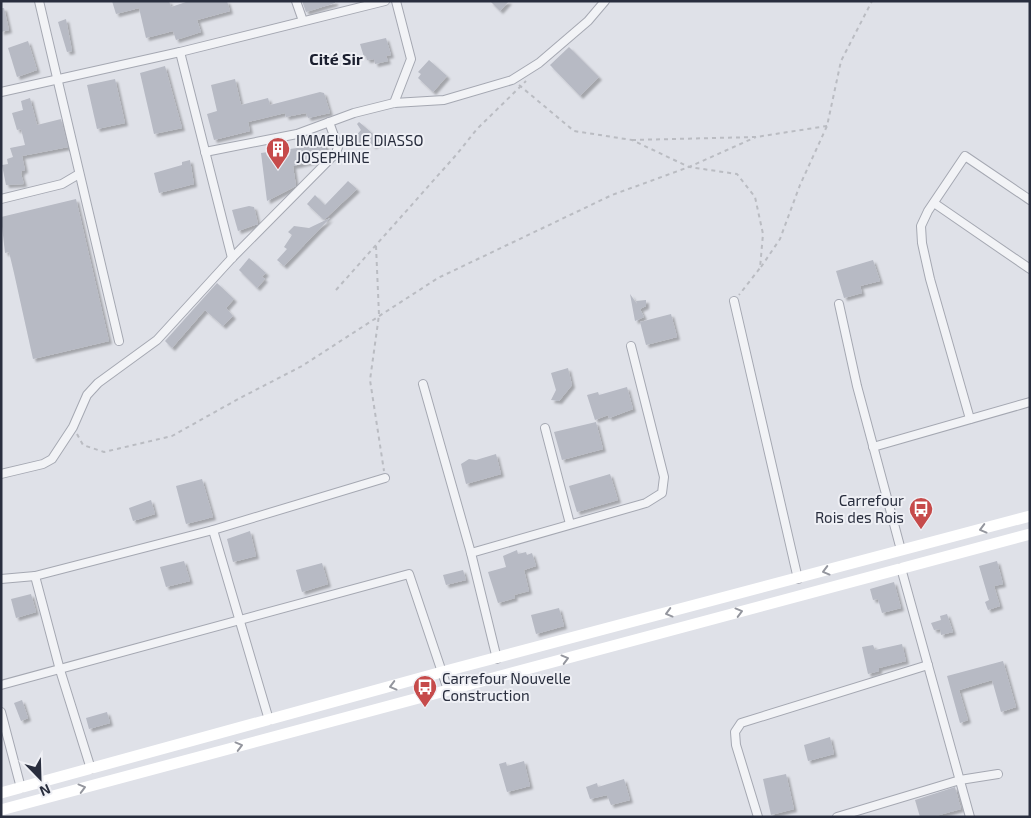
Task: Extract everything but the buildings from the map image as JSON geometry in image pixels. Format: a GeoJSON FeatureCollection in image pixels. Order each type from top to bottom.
{"type":"FeatureCollection","features":[{"type":"Feature","properties":{"kind":"main road"},"geometry":{"type":"LineString","coordinates":[[1,793],[442,672],[497,659],[1030,516]]}},
{"type":"Feature","properties":{"kind":"main road"},"geometry":{"type":"LineString","coordinates":[[1,810],[1030,534]]}},
{"type":"Feature","properties":{"kind":"street"},"geometry":{"type":"LineString","coordinates":[[39,1],[118,341]]}},
{"type":"Feature","properties":{"kind":"street"},"geometry":{"type":"LineString","coordinates":[[296,1],[303,21]]}},
{"type":"Feature","properties":{"kind":"street"},"geometry":{"type":"LineString","coordinates":[[1,92],[180,52],[385,1]]}},
{"type":"Feature","properties":{"kind":"street"},"geometry":{"type":"LineString","coordinates":[[394,103],[411,59],[396,1]]}},
{"type":"Feature","properties":{"kind":"street"},"geometry":{"type":"LineString","coordinates":[[205,152],[297,134],[329,122],[394,103],[444,100],[512,80],[539,63],[588,21],[606,1]]}},
{"type":"Feature","properties":{"kind":"street"},"geometry":{"type":"LineString","coordinates":[[180,52],[232,258]]}},
{"type":"Feature","properties":{"kind":"street"},"geometry":{"type":"LineString","coordinates":[[1,474],[52,460],[73,427],[87,395],[98,384],[157,340],[232,258],[336,153],[338,147],[329,122]]}},
{"type":"Feature","properties":{"kind":"street"},"geometry":{"type":"LineString","coordinates":[[970,419],[930,279],[922,243],[922,226],[934,203],[965,156],[1030,200]]}},
{"type":"Feature","properties":{"kind":"street"},"geometry":{"type":"LineString","coordinates":[[1,199],[62,184],[79,174]]}},
{"type":"Feature","properties":{"kind":"street"},"geometry":{"type":"LineString","coordinates":[[934,203],[1030,269]]}},
{"type":"Feature","properties":{"kind":"street"},"geometry":{"type":"LineString","coordinates":[[734,301],[798,578]]}},
{"type":"Feature","properties":{"kind":"street"},"geometry":{"type":"LineString","coordinates":[[839,304],[873,447],[901,550]]}},
{"type":"Feature","properties":{"kind":"street"},"geometry":{"type":"LineString","coordinates":[[471,553],[646,503],[662,493],[664,477],[631,346]]}},
{"type":"Feature","properties":{"kind":"street"},"geometry":{"type":"LineString","coordinates":[[423,384],[471,553],[497,659]]}},
{"type":"Feature","properties":{"kind":"street"},"geometry":{"type":"LineString","coordinates":[[873,447],[1030,402]]}},
{"type":"Feature","properties":{"kind":"street"},"geometry":{"type":"LineString","coordinates":[[545,428],[570,524]]}},
{"type":"Feature","properties":{"kind":"street"},"geometry":{"type":"LineString","coordinates":[[1,579],[35,576],[213,530],[385,478]]}},
{"type":"Feature","properties":{"kind":"street"},"geometry":{"type":"LineString","coordinates":[[213,530],[269,720]]}},
{"type":"Feature","properties":{"kind":"street"},"geometry":{"type":"LineString","coordinates":[[901,568],[970,817]]}},
{"type":"Feature","properties":{"kind":"street"},"geometry":{"type":"LineString","coordinates":[[1,684],[60,670],[409,574],[448,690]]}},
{"type":"Feature","properties":{"kind":"street"},"geometry":{"type":"LineString","coordinates":[[35,576],[60,670],[90,769]]}},
{"type":"Feature","properties":{"kind":"street"},"geometry":{"type":"LineString","coordinates":[[758,817],[736,745],[735,732],[741,723],[928,664]]}},
{"type":"Feature","properties":{"kind":"street"},"geometry":{"type":"LineString","coordinates":[[1,712],[21,788]]}},
{"type":"Feature","properties":{"kind":"street"},"geometry":{"type":"LineString","coordinates":[[837,817],[960,780],[998,774]]}},
{"type":"Feature","properties":{"kind":"street"},"geometry":{"type":"LineString","coordinates":[[869,808],[871,817]]}},
{"type":"Feature","properties":{"kind":"path"},"geometry":{"type":"LineString","coordinates":[[734,301],[780,239],[800,184],[827,126],[841,62],[872,1]]}},
{"type":"Feature","properties":{"kind":"path"},"geometry":{"type":"LineString","coordinates":[[336,290],[477,129],[527,79]]}},
{"type":"Feature","properties":{"kind":"path"},"geometry":{"type":"LineString","coordinates":[[512,80],[574,131],[632,140],[756,137],[827,126]]}},
{"type":"Feature","properties":{"kind":"path"},"geometry":{"type":"LineString","coordinates":[[73,427],[83,445],[104,452],[172,436],[302,366],[438,278],[612,194],[689,167],[756,137]]}},
{"type":"Feature","properties":{"kind":"path"},"geometry":{"type":"LineString","coordinates":[[632,140],[689,167],[737,174],[755,197],[762,234],[760,268]]}},
{"type":"Feature","properties":{"kind":"path"},"geometry":{"type":"LineString","coordinates":[[376,246],[379,315],[370,380],[385,478]]}},
{"type":"Feature","properties":{"kind":"place","name":"IMMEUBLE DIASSO JOSEPHINE"},"geometry":{"type":"Point","coordinates":[278,170]}},
{"type":"Feature","properties":{"kind":"place","name":"Carrefour Rois des Rois"},"geometry":{"type":"Point","coordinates":[921,530]}},
{"type":"Feature","properties":{"kind":"place","name":"Carrefour Nouvelle Construction"},"geometry":{"type":"Point","coordinates":[425,708]}},
{"type":"Feature","properties":{"kind":"district","name":"Cité Sir"},"geometry":{"type":"Point","coordinates":[336,58]}}]}
